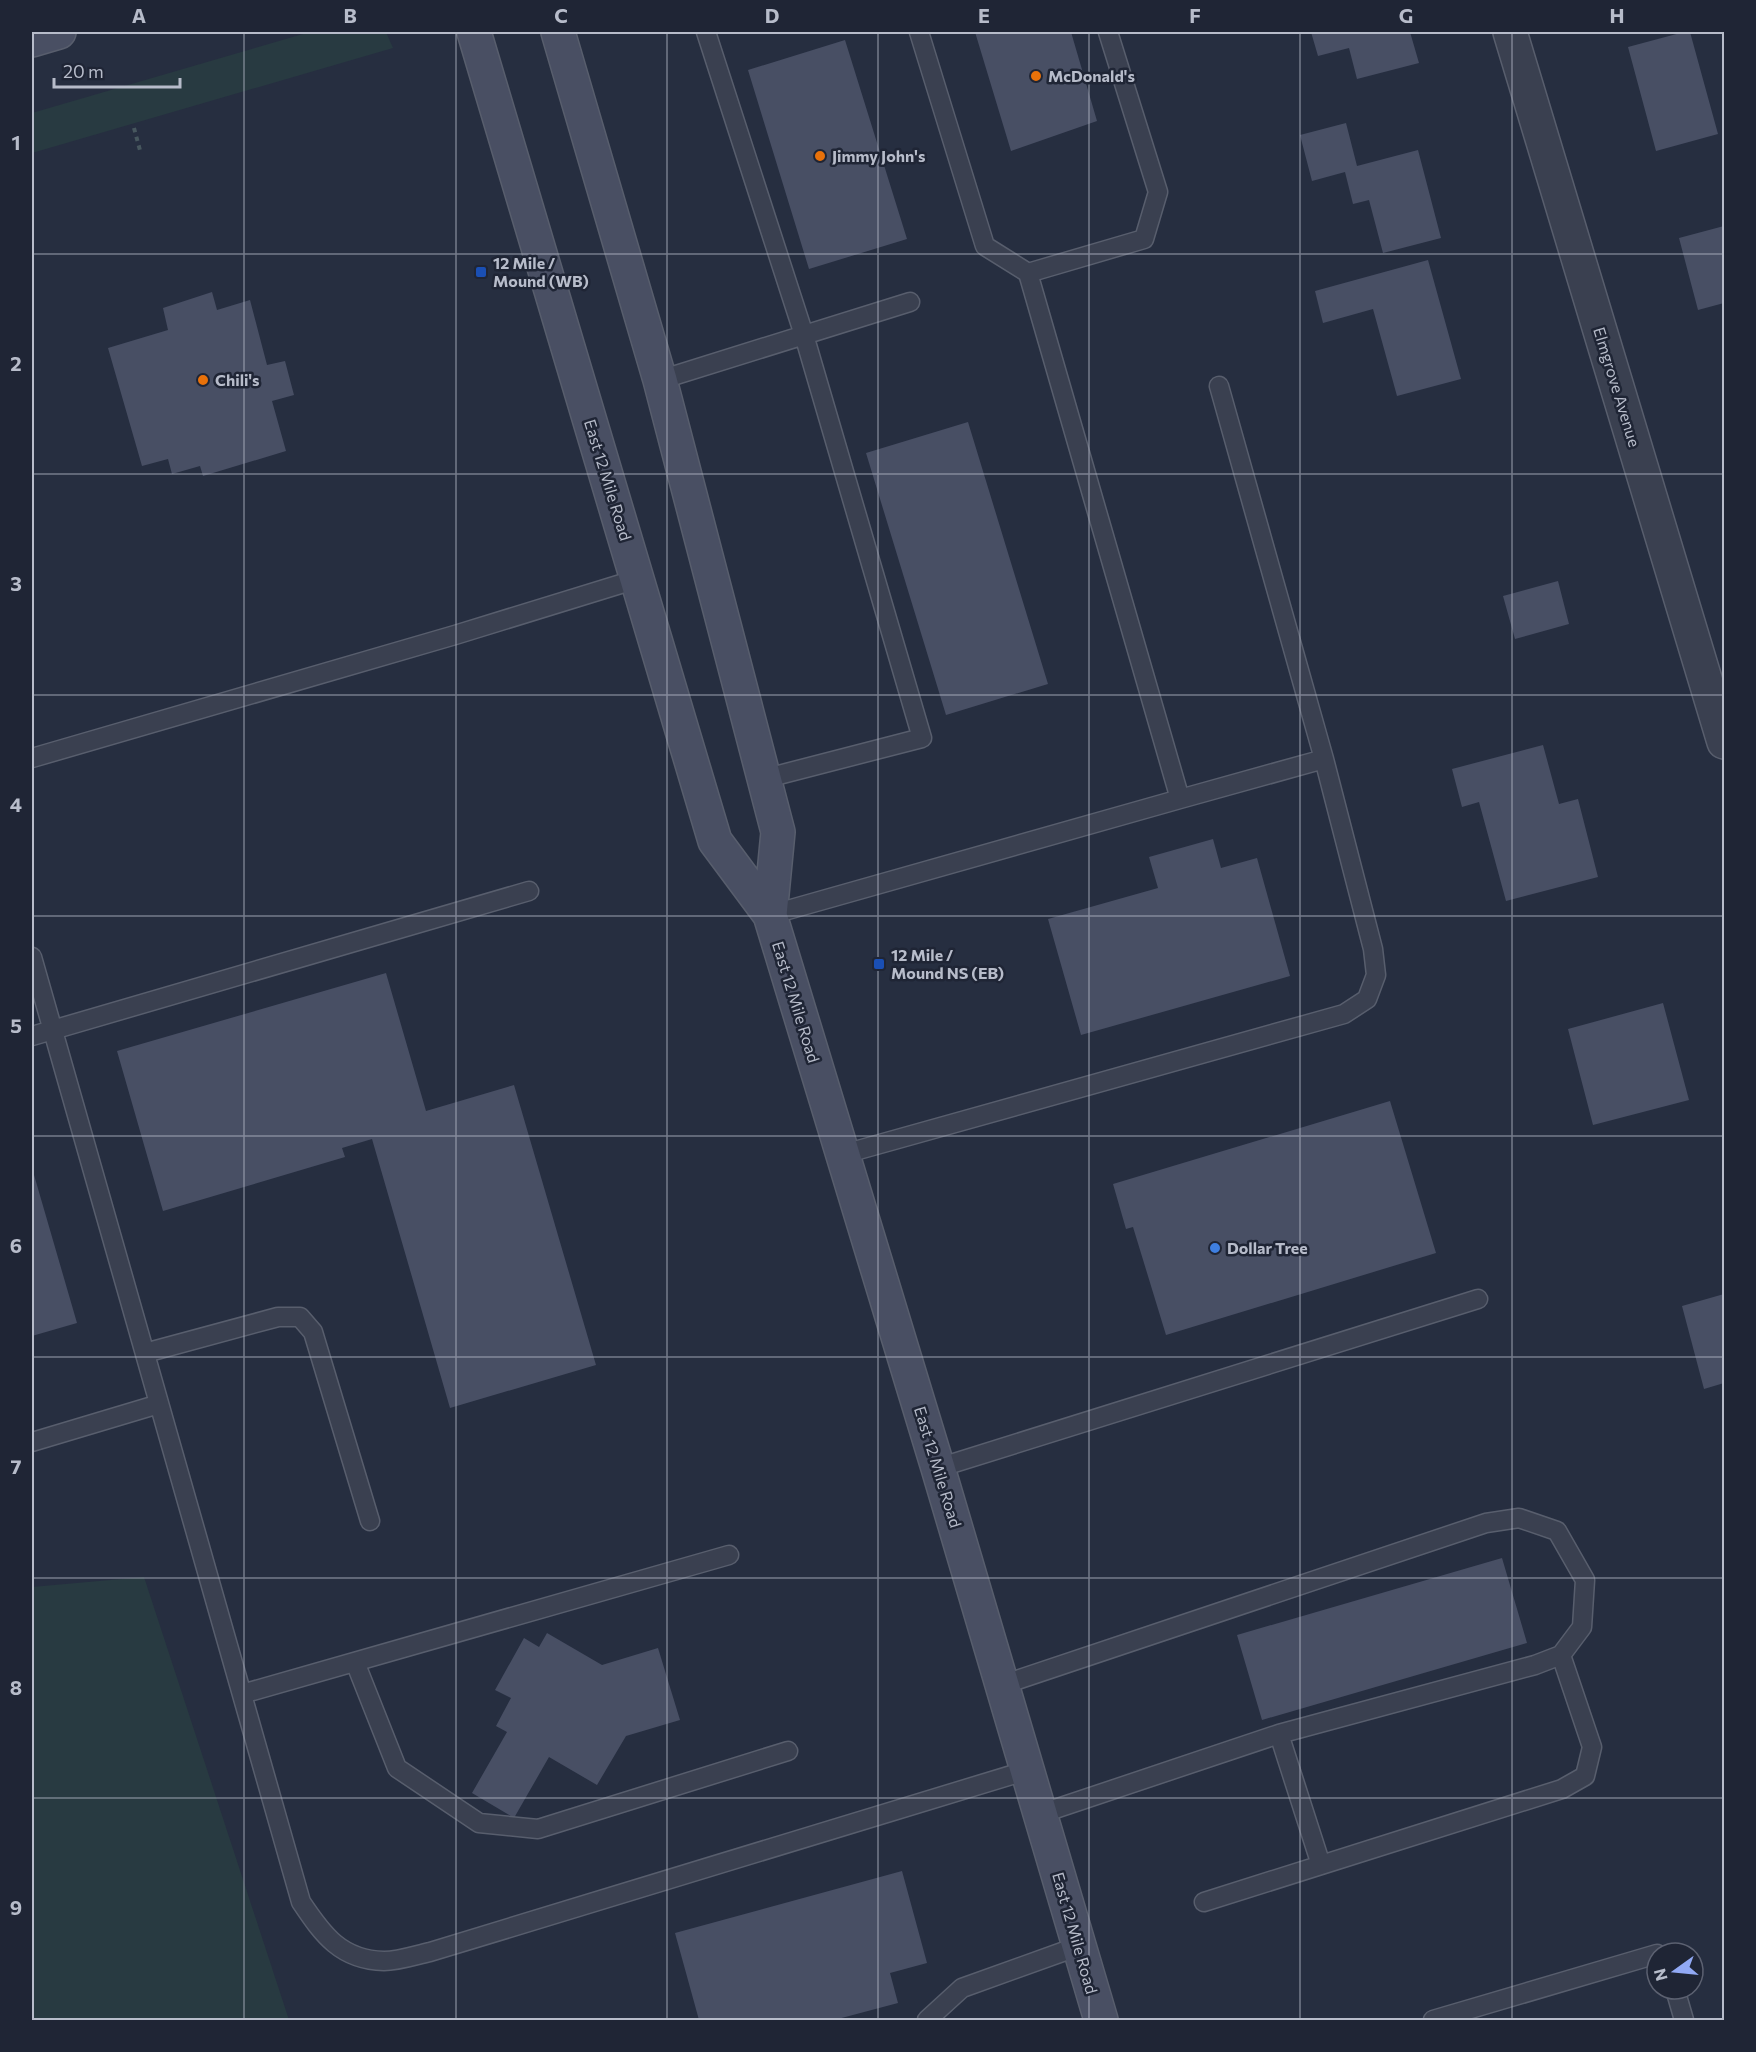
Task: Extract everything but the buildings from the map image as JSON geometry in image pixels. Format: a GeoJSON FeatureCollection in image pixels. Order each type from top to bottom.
{"type":"FeatureCollection","features":[{"type":"Feature","properties":{"kind":"main road"},"geometry":{"type":"LineString","coordinates":[[32,40],[59,32]]}},
{"type":"Feature","properties":{"kind":"main road","name":"East 12 Mile Road"},"geometry":{"type":"LineString","coordinates":[[474,32],[715,842],[770,915],[844,1154],[1101,2020]]}},
{"type":"Feature","properties":{"kind":"main road","name":"East 12 Mile Road"},"geometry":{"type":"LineString","coordinates":[[558,32],[660,380],[778,832],[770,915]]}},
{"type":"Feature","properties":{"kind":"street","name":"Elmgrove Avenue"},"geometry":{"type":"LineString","coordinates":[[1510,32],[1725,742]]}},
{"type":"Feature","properties":{"kind":"lane"},"geometry":{"type":"LineString","coordinates":[[706,32],[804,335],[922,738],[763,779]]}},
{"type":"Feature","properties":{"kind":"lane"},"geometry":{"type":"LineString","coordinates":[[919,32],[985,246],[1028,273],[1180,799]]}},
{"type":"Feature","properties":{"kind":"lane"},"geometry":{"type":"LineString","coordinates":[[1028,273],[1144,239],[1158,192],[1108,32]]}},
{"type":"Feature","properties":{"kind":"lane"},"geometry":{"type":"LineString","coordinates":[[660,380],[910,302]]}},
{"type":"Feature","properties":{"kind":"lane"},"geometry":{"type":"LineString","coordinates":[[844,1154],[1344,1014],[1367,999],[1376,975],[1373,949],[1324,759],[1219,386]]}},
{"type":"Feature","properties":{"kind":"lane"},"geometry":{"type":"LineString","coordinates":[[32,758],[455,636],[637,579]]}},
{"type":"Feature","properties":{"kind":"lane"},"geometry":{"type":"LineString","coordinates":[[770,915],[1324,759]]}},
{"type":"Feature","properties":{"kind":"lane"},"geometry":{"type":"LineString","coordinates":[[32,1036],[529,891]]}},
{"type":"Feature","properties":{"kind":"lane"},"geometry":{"type":"LineString","coordinates":[[32,957],[301,1902],[322,1933],[348,1954],[385,1961],[430,1952],[1028,1770]]}},
{"type":"Feature","properties":{"kind":"lane"},"geometry":{"type":"LineString","coordinates":[[938,1468],[1478,1299]]}},
{"type":"Feature","properties":{"kind":"lane"},"geometry":{"type":"LineString","coordinates":[[145,1353],[278,1317],[300,1317],[312,1332],[370,1521]]}},
{"type":"Feature","properties":{"kind":"lane"},"geometry":{"type":"LineString","coordinates":[[32,1442],[159,1404]]}},
{"type":"Feature","properties":{"kind":"lane"},"geometry":{"type":"LineString","coordinates":[[1002,1685],[1486,1524],[1519,1518],[1557,1531],[1585,1580],[1582,1627],[1561,1655],[1535,1665],[1279,1734],[1040,1814]]}},
{"type":"Feature","properties":{"kind":"lane"},"geometry":{"type":"LineString","coordinates":[[242,1694],[729,1554]]}},
{"type":"Feature","properties":{"kind":"lane"},"geometry":{"type":"LineString","coordinates":[[1204,1902],[1562,1789],[1585,1776],[1592,1747],[1561,1655]]}},
{"type":"Feature","properties":{"kind":"lane"},"geometry":{"type":"LineString","coordinates":[[356,1662],[397,1768],[479,1823],[538,1829],[788,1751]]}},
{"type":"Feature","properties":{"kind":"lane"},"geometry":{"type":"LineString","coordinates":[[1279,1734],[1321,1865]]}},
{"type":"Feature","properties":{"kind":"lane"},"geometry":{"type":"LineString","coordinates":[[927,2020],[962,1988],[1079,1946]]}},
{"type":"Feature","properties":{"kind":"lane"},"geometry":{"type":"LineString","coordinates":[[1433,2020],[1467,2015],[1645,1958]]}},
{"type":"Feature","properties":{"kind":"lane"},"geometry":{"type":"LineString","coordinates":[[1678,2001],[1684,2020]]}},
{"type":"Feature","properties":{"kind":"path"},"geometry":{"type":"LineString","coordinates":[[134,128],[141,154]]}},
{"type":"Feature","properties":{"kind":"shaded area"},"geometry":{"type":"Polygon","coordinates":[[[310,32],[386,32],[393,48],[32,153],[32,113],[310,32]]]}},
{"type":"Feature","properties":{"kind":"shaded area"},"geometry":{"type":"Polygon","coordinates":[[[144,1577],[289,2020],[32,2020],[32,1587],[144,1577]]]}},
{"type":"Feature","properties":{"kind":"place","name":"McDonald's"},"geometry":{"type":"Point","coordinates":[1036,76]}},
{"type":"Feature","properties":{"kind":"place","name":"Jimmy John's"},"geometry":{"type":"Point","coordinates":[820,156]}},
{"type":"Feature","properties":{"kind":"place","name":"12 Mile / Mound (WB)"},"geometry":{"type":"Point","coordinates":[481,272]}},
{"type":"Feature","properties":{"kind":"place","name":"Chili's"},"geometry":{"type":"Point","coordinates":[203,380]}},
{"type":"Feature","properties":{"kind":"place","name":"12 Mile / Mound NS (EB)"},"geometry":{"type":"Point","coordinates":[879,964]}},
{"type":"Feature","properties":{"kind":"place","name":"Dollar Tree"},"geometry":{"type":"Point","coordinates":[1215,1248]}}]}
